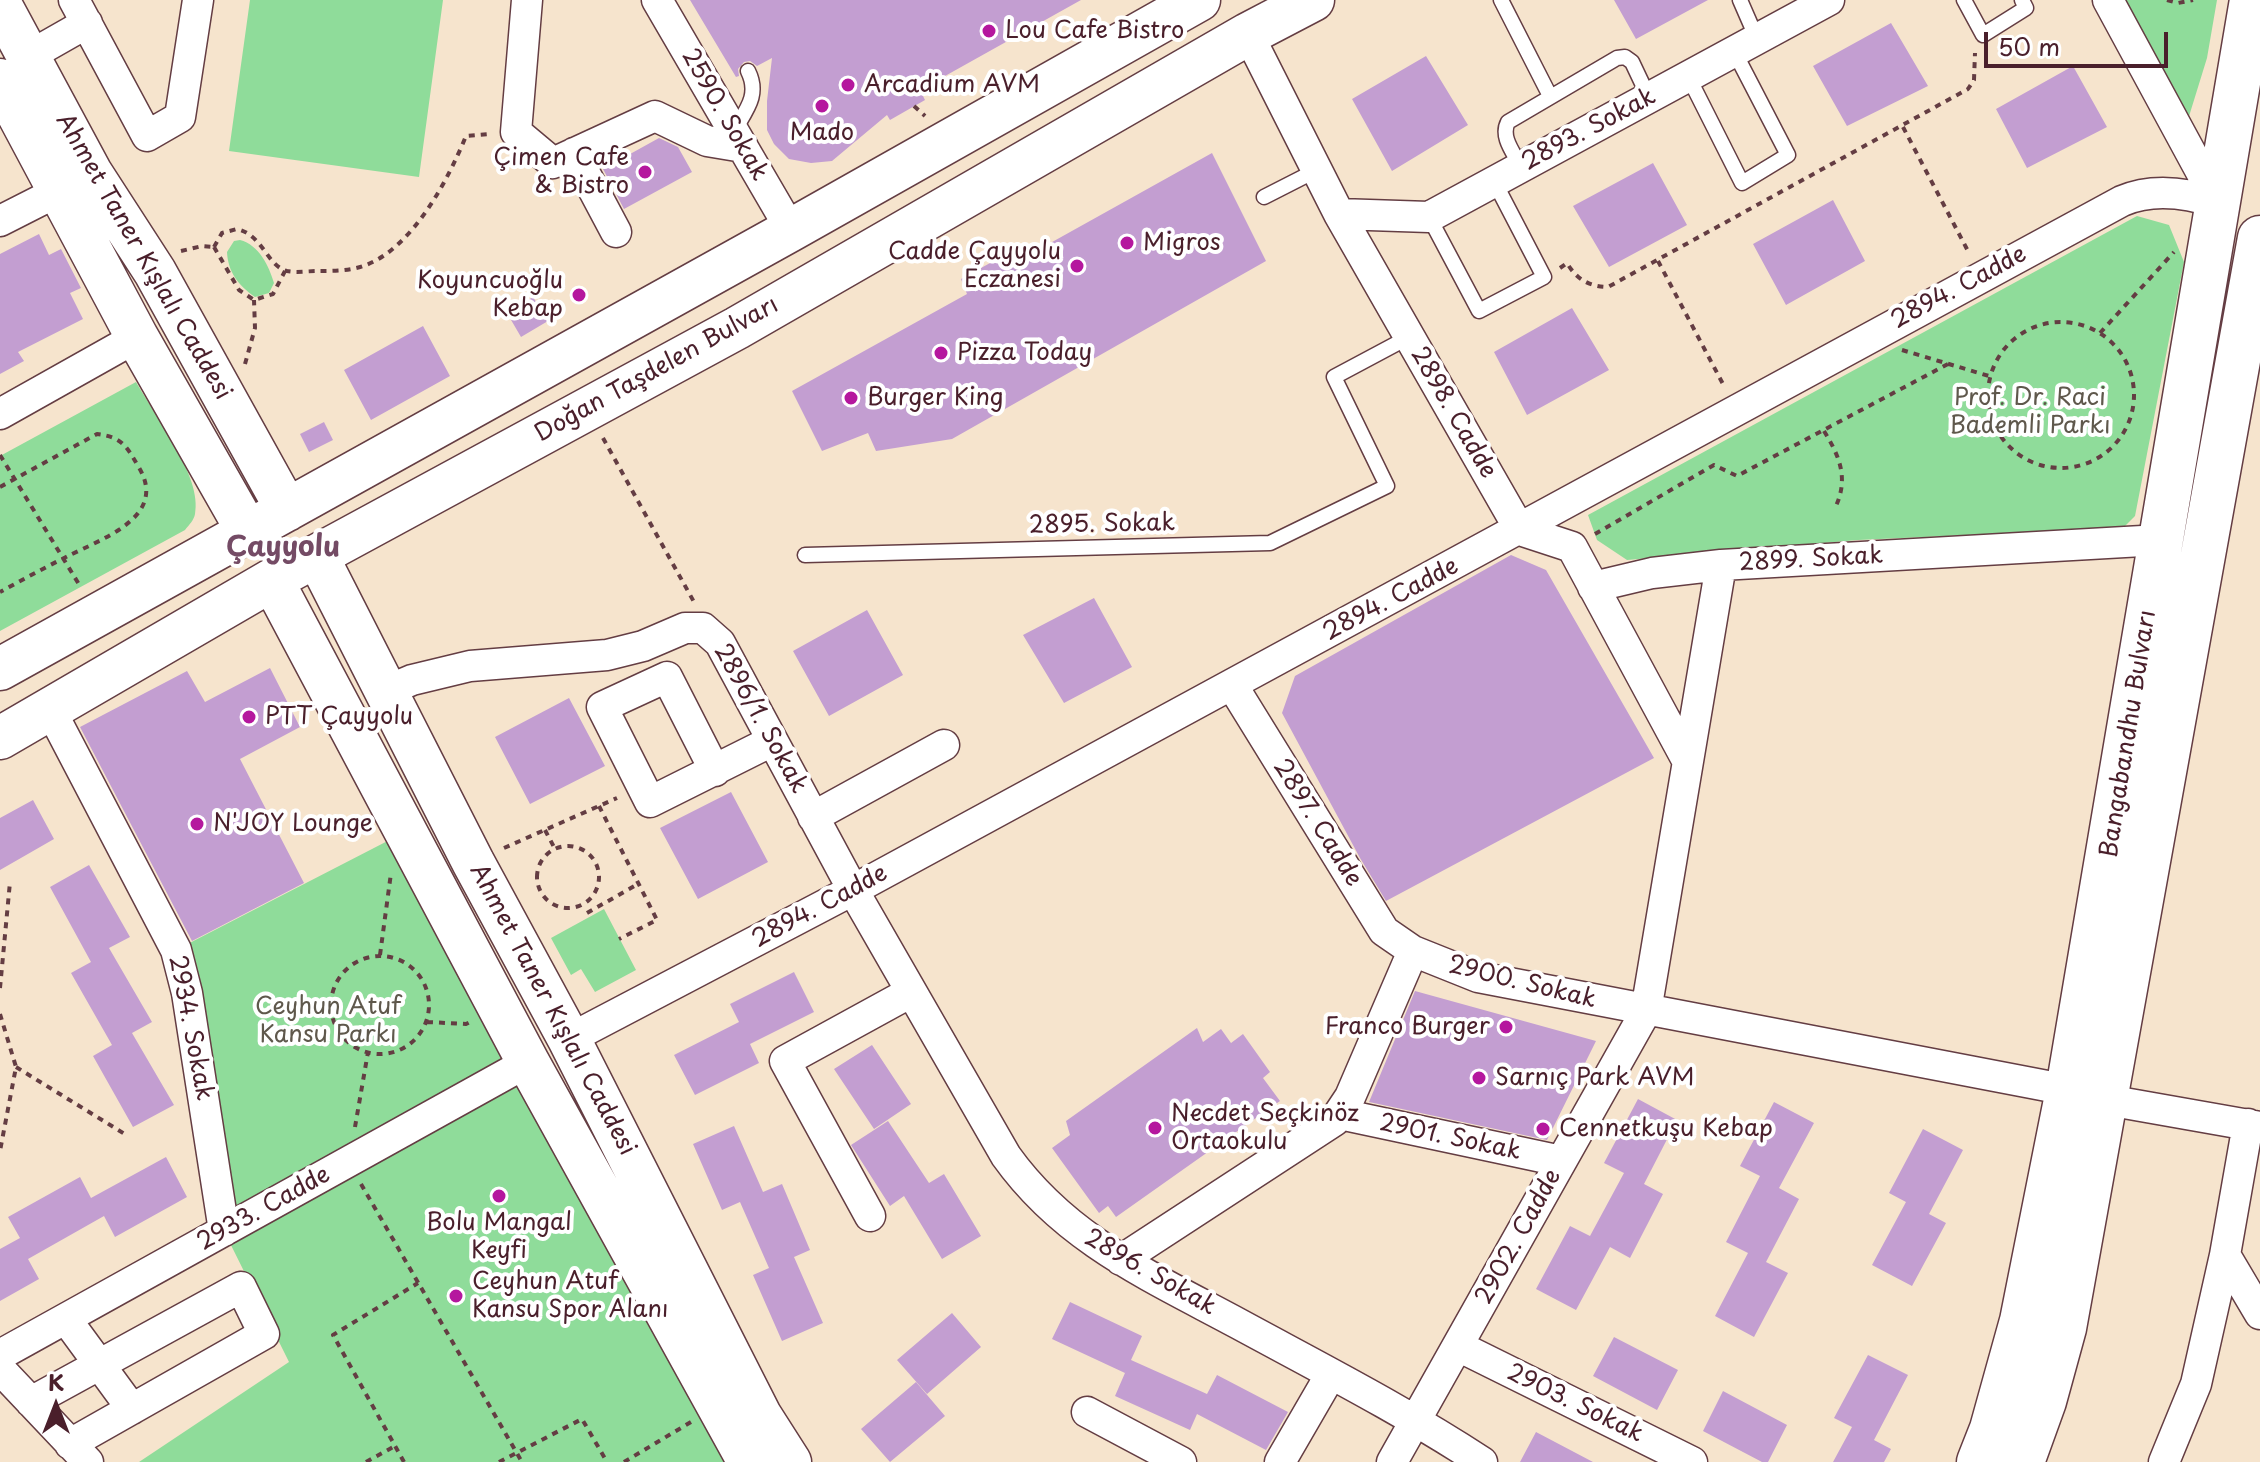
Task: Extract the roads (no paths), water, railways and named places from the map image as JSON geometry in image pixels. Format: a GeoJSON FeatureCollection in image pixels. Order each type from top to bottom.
{"type":"FeatureCollection","features":[{"type":"Feature","properties":{"kind":"main road","name":"Bangabandhu Bulvarı"},"geometry":{"type":"LineString","coordinates":[[2022,1462],[2059,1350],[2088,1095],[2160,540],[2252,0]]}},
{"type":"Feature","properties":{"kind":"main road"},"geometry":{"type":"LineString","coordinates":[[2218,203],[2260,211]]}},
{"type":"Feature","properties":{"kind":"main road","name":"Bangabandhu Bulvarı"},"geometry":{"type":"LineString","coordinates":[[1979,1462],[1992,1429],[2088,1095],[2260,238]]}},
{"type":"Feature","properties":{"kind":"street"},"geometry":{"type":"LineString","coordinates":[[14,68],[80,12],[147,136],[180,117],[198,0]]}},
{"type":"Feature","properties":{"kind":"street"},"geometry":{"type":"LineString","coordinates":[[527,0],[516,132],[553,163],[655,116],[707,141],[738,139]]}},
{"type":"Feature","properties":{"kind":"street","name":"2590. Sokak"},"geometry":{"type":"LineString","coordinates":[[657,0],[791,230]]}},
{"type":"Feature","properties":{"kind":"street"},"geometry":{"type":"LineString","coordinates":[[0,669],[1199,0]]}},
{"type":"Feature","properties":{"kind":"street","name":"Doğan Taşdelen Bulvarı"},"geometry":{"type":"LineString","coordinates":[[0,738],[272,580],[588,410],[963,200],[1248,34],[1313,0]]}},
{"type":"Feature","properties":{"kind":"street","name":"2893. Sokak"},"geometry":{"type":"LineString","coordinates":[[1429,217],[1829,0]]}},
{"type":"Feature","properties":{"kind":"street"},"geometry":{"type":"LineString","coordinates":[[2108,0],[2218,203]]}},
{"type":"Feature","properties":{"kind":"street","name":"Ahmet Taner Kışlalı Caddesi"},"geometry":{"type":"LineString","coordinates":[[0,4],[14,68],[76,181],[137,337],[248,532]]}},
{"type":"Feature","properties":{"kind":"street","name":"2898. Cadde"},"geometry":{"type":"LineString","coordinates":[[1248,34],[1339,214],[1520,530]]}},
{"type":"Feature","properties":{"kind":"street"},"geometry":{"type":"LineString","coordinates":[[574,153],[616,232]]}},
{"type":"Feature","properties":{"kind":"street"},"geometry":{"type":"LineString","coordinates":[[0,221],[76,181]]}},
{"type":"Feature","properties":{"kind":"street","name":"Ahmet Taner Kışlalı Caddesi"},"geometry":{"type":"LineString","coordinates":[[76,181],[178,314],[287,510]]}},
{"type":"Feature","properties":{"kind":"street","name":"2894. Cadde"},"geometry":{"type":"LineString","coordinates":[[569,1039],[853,890],[1520,530],[1866,338],[2132,197],[2172,194],[2218,203]]}},
{"type":"Feature","properties":{"kind":"street"},"geometry":{"type":"LineString","coordinates":[[1339,214],[1429,217]]}},
{"type":"Feature","properties":{"kind":"street"},"geometry":{"type":"LineString","coordinates":[[0,414],[178,314]]}},
{"type":"Feature","properties":{"kind":"street"},"geometry":{"type":"LineString","coordinates":[[1520,530],[1572,547],[1687,760]]}},
{"type":"Feature","properties":{"kind":"street","name":"2899. Sokak"},"geometry":{"type":"LineString","coordinates":[[1646,1011],[1721,565],[2160,540]]}},
{"type":"Feature","properties":{"kind":"street","name":"Ahmet Taner Kışlalı Caddesi"},"geometry":{"type":"LineString","coordinates":[[317,556],[473,862],[569,1039],[770,1458]]}},
{"type":"Feature","properties":{"kind":"street"},"geometry":{"type":"LineString","coordinates":[[1593,587],[1652,573],[1721,565]]}},
{"type":"Feature","properties":{"kind":"street","name":"Ahmet Taner Kışlalı Caddesi"},"geometry":{"type":"LineString","coordinates":[[272,580],[528,1062],[717,1407],[770,1458]]}},
{"type":"Feature","properties":{"kind":"street","name":"2896/1. Sokak"},"geometry":{"type":"LineString","coordinates":[[386,691],[412,680],[470,666],[607,655],[643,646],[685,628],[703,628],[720,643],[853,890]]}},
{"type":"Feature","properties":{"kind":"street"},"geometry":{"type":"LineString","coordinates":[[715,771],[667,677],[602,707],[650,802],[715,771],[772,741]]}},
{"type":"Feature","properties":{"kind":"street","name":"2897. Cadde"},"geometry":{"type":"LineString","coordinates":[[1232,685],[1384,931],[1413,951]]}},
{"type":"Feature","properties":{"kind":"street","name":"2934. Sokak"},"geometry":{"type":"LineString","coordinates":[[51,711],[176,950],[187,993],[224,1231]]}},
{"type":"Feature","properties":{"kind":"street"},"geometry":{"type":"LineString","coordinates":[[813,817],[944,745]]}},
{"type":"Feature","properties":{"kind":"street","name":"2896. Sokak"},"geometry":{"type":"LineString","coordinates":[[853,890],[1006,1156],[1051,1209],[1121,1260],[1416,1419],[1482,1462]]}},
{"type":"Feature","properties":{"kind":"street"},"geometry":{"type":"LineString","coordinates":[[1121,1260],[1318,1133],[1340,1114],[1355,1087],[1413,951]]}},
{"type":"Feature","properties":{"kind":"street","name":"2900. Sokak"},"geometry":{"type":"LineString","coordinates":[[1413,951],[1469,975],[2254,1126]]}},
{"type":"Feature","properties":{"kind":"street"},"geometry":{"type":"LineString","coordinates":[[870,1216],[785,1061],[911,992]]}},
{"type":"Feature","properties":{"kind":"street","name":"2902. Cadde"},"geometry":{"type":"LineString","coordinates":[[1392,1462],[1646,1011]]}},
{"type":"Feature","properties":{"kind":"street"},"geometry":{"type":"LineString","coordinates":[[528,1062],[569,1039]]}},
{"type":"Feature","properties":{"kind":"street","name":"2933. Cadde"},"geometry":{"type":"LineString","coordinates":[[0,1355],[528,1062]]}},
{"type":"Feature","properties":{"kind":"street","name":"2901. Sokak"},"geometry":{"type":"LineString","coordinates":[[1340,1114],[1561,1161]]}},
{"type":"Feature","properties":{"kind":"street"},"geometry":{"type":"LineString","coordinates":[[2164,1462],[2196,1384],[2254,1126]]}},
{"type":"Feature","properties":{"kind":"street"},"geometry":{"type":"LineString","coordinates":[[2225,1255],[2260,1314]]}},
{"type":"Feature","properties":{"kind":"street"},"geometry":{"type":"LineString","coordinates":[[0,1369],[31,1402],[79,1453],[132,1409],[264,1334],[241,1287],[31,1402]]}},
{"type":"Feature","properties":{"kind":"street"},"geometry":{"type":"LineString","coordinates":[[66,1319],[132,1409]]}},
{"type":"Feature","properties":{"kind":"street","name":"2903. Sokak"},"geometry":{"type":"LineString","coordinates":[[1458,1346],[1692,1462]]}},
{"type":"Feature","properties":{"kind":"street"},"geometry":{"type":"LineString","coordinates":[[1280,1462],[1331,1374]]}},
{"type":"Feature","properties":{"kind":"street"},"geometry":{"type":"LineString","coordinates":[[1087,1412],[1181,1462]]}},
{"type":"Feature","properties":{"kind":"lane"},"geometry":{"type":"LineString","coordinates":[[1501,0],[1550,96]]}},
{"type":"Feature","properties":{"kind":"lane"},"geometry":{"type":"LineString","coordinates":[[1688,76],[1742,183],[1788,155],[1746,45],[1740,0]]}},
{"type":"Feature","properties":{"kind":"lane"},"geometry":{"type":"LineString","coordinates":[[1964,0],[1983,35],[2026,8],[2022,0]]}},
{"type":"Feature","properties":{"kind":"lane"},"geometry":{"type":"LineString","coordinates":[[1521,167],[1505,136],[1505,127],[1513,118],[1621,57],[1632,62],[1649,98]]}},
{"type":"Feature","properties":{"kind":"lane"},"geometry":{"type":"LineString","coordinates":[[738,139],[755,92],[748,71]]}},
{"type":"Feature","properties":{"kind":"lane"},"geometry":{"type":"LineString","coordinates":[[1264,197],[1317,170]]}},
{"type":"Feature","properties":{"kind":"lane"},"geometry":{"type":"LineString","coordinates":[[1429,217],[1479,311],[1544,277],[1494,181]]}},
{"type":"Feature","properties":{"kind":"lane","name":"2895. Sokak"},"geometry":{"type":"LineString","coordinates":[[805,555],[1270,543],[1387,486],[1334,377],[1409,337]]}},
{"type":"Feature","properties":{"kind":"place","name":"Lou Cafe Bistro"},"geometry":{"type":"Point","coordinates":[989,31]}},
{"type":"Feature","properties":{"kind":"place","name":"Arcadium AVM"},"geometry":{"type":"Point","coordinates":[848,85]}},
{"type":"Feature","properties":{"kind":"place","name":"Mado"},"geometry":{"type":"Point","coordinates":[822,106]}},
{"type":"Feature","properties":{"kind":"place","name":"Çimen Cafe & Bistro"},"geometry":{"type":"Point","coordinates":[645,172]}},
{"type":"Feature","properties":{"kind":"place","name":"Migros"},"geometry":{"type":"Point","coordinates":[1127,243]}},
{"type":"Feature","properties":{"kind":"place","name":"Cadde Çayyolu Eczanesi"},"geometry":{"type":"Point","coordinates":[1077,266]}},
{"type":"Feature","properties":{"kind":"place","name":"Koyuncuoğlu Kebap"},"geometry":{"type":"Point","coordinates":[579,295]}},
{"type":"Feature","properties":{"kind":"place","name":"Pizza Today"},"geometry":{"type":"Point","coordinates":[941,353]}},
{"type":"Feature","properties":{"kind":"place","name":"Burger King"},"geometry":{"type":"Point","coordinates":[851,398]}},
{"type":"Feature","properties":{"kind":"place","name":"PTT Çayyolu"},"geometry":{"type":"Point","coordinates":[249,717]}},
{"type":"Feature","properties":{"kind":"place","name":"N'JOY Lounge"},"geometry":{"type":"Point","coordinates":[197,824]}},
{"type":"Feature","properties":{"kind":"place","name":"Franco Burger"},"geometry":{"type":"Point","coordinates":[1506,1027]}},
{"type":"Feature","properties":{"kind":"place","name":"Sarnıç Park AVM"},"geometry":{"type":"Point","coordinates":[1479,1078]}},
{"type":"Feature","properties":{"kind":"place","name":"Necdet Seçkinöz Ortaokulu"},"geometry":{"type":"Point","coordinates":[1155,1128]}},
{"type":"Feature","properties":{"kind":"place","name":"Cennetkuşu Kebap"},"geometry":{"type":"Point","coordinates":[1543,1129]}},
{"type":"Feature","properties":{"kind":"place","name":"Bolu Mangal Keyfi"},"geometry":{"type":"Point","coordinates":[499,1196]}},
{"type":"Feature","properties":{"kind":"place","name":"Ceyhun Atuf Kansu Spor Alanı"},"geometry":{"type":"Point","coordinates":[456,1296]}},
{"type":"Feature","properties":{"kind":"district","name":"Çayyolu"},"geometry":{"type":"Point","coordinates":[283,548]}},
{"type":"Feature","properties":{"kind":"park label","name":"Prof. Dr. Raci Bademli Parkı"},"geometry":{"type":"Point","coordinates":[2030,412]}},
{"type":"Feature","properties":{"kind":"park label","name":"Ceyhun Atuf Kansu Parkı"},"geometry":{"type":"Point","coordinates":[328,1021]}}]}
